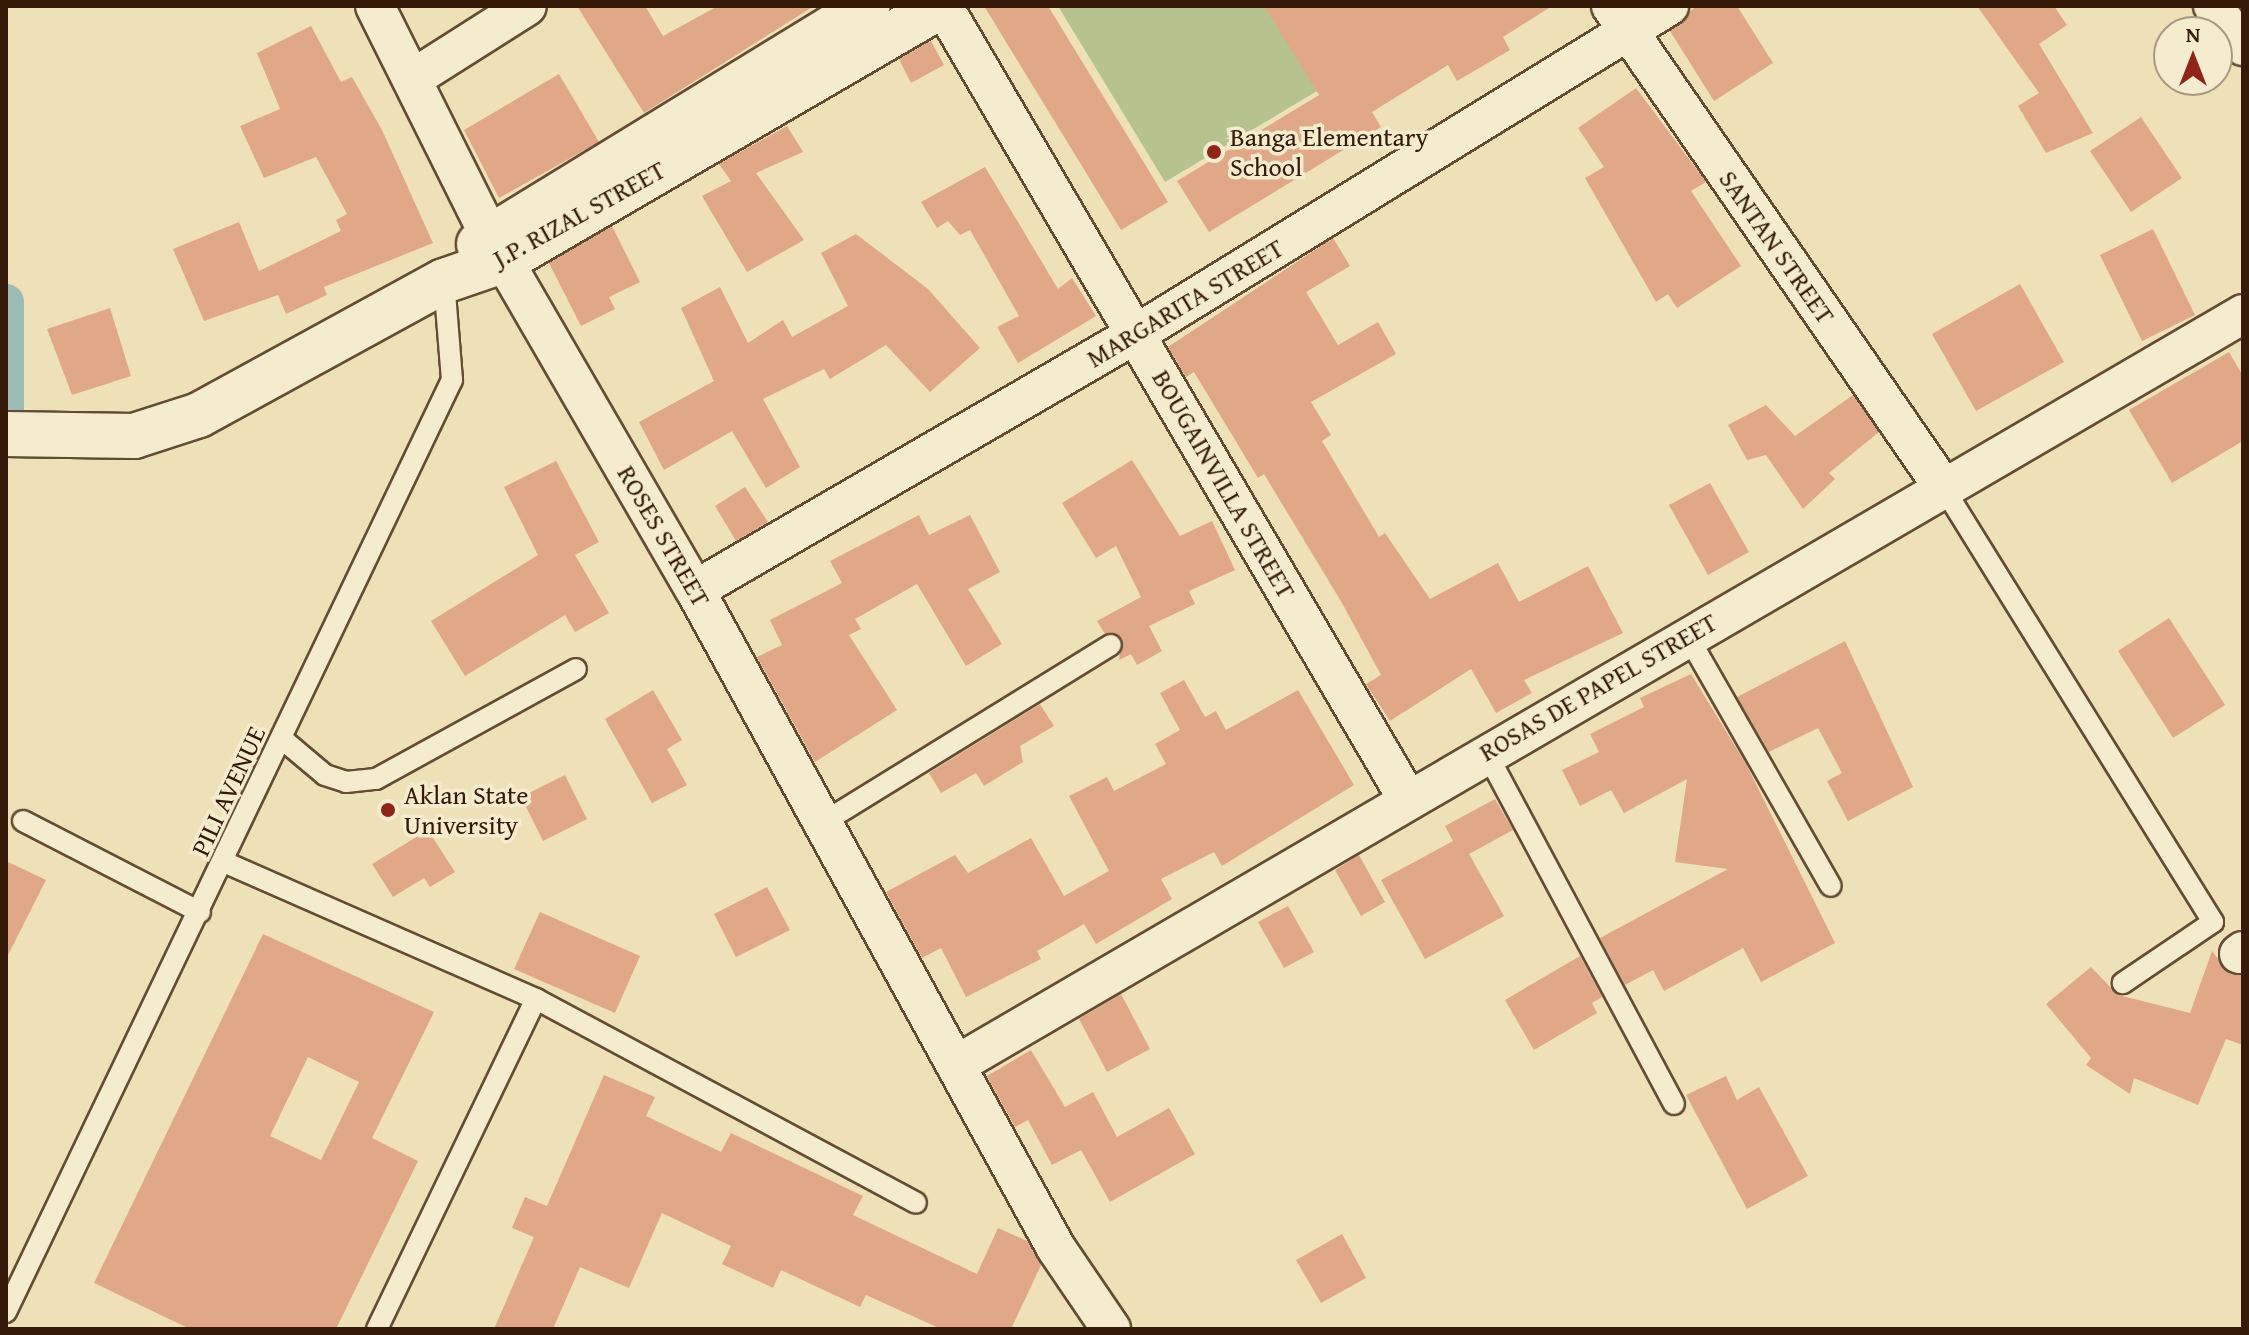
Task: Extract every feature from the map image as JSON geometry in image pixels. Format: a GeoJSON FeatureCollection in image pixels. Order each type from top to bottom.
{"type":"FeatureCollection","features":[{"type":"Feature","properties":{"kind":"main road","name":"J.P. RIZAL STREET"},"geometry":{"type":"LineString","coordinates":[[11,435],[134,436],[199,415],[444,281],[868,6]]}},
{"type":"Feature","properties":{"kind":"main road","name":"J.P. RIZAL STREET"},"geometry":{"type":"LineString","coordinates":[[497,247],[942,6]]}},
{"type":"Feature","properties":{"kind":"street","name":"ROSES STREET"},"geometry":{"type":"LineString","coordinates":[[375,6],[497,247],[695,590],[1056,1248],[1111,1329]]}},
{"type":"Feature","properties":{"kind":"street"},"geometry":{"type":"LineString","coordinates":[[412,79],[527,6]]}},
{"type":"Feature","properties":{"kind":"street","name":"BOUGAINVILLA STREET"},"geometry":{"type":"LineString","coordinates":[[942,6],[1407,798]]}},
{"type":"Feature","properties":{"kind":"street","name":"MARGARITA STREET"},"geometry":{"type":"LineString","coordinates":[[695,590],[1136,334],[1620,18],[1669,6]]}},
{"type":"Feature","properties":{"kind":"street"},"geometry":{"type":"LineString","coordinates":[[2213,6],[2243,46]]}},
{"type":"Feature","properties":{"kind":"street","name":"SANTAN STREET"},"geometry":{"type":"LineString","coordinates":[[1620,18],[1943,487]]}},
{"type":"Feature","properties":{"kind":"street","name":"ROSAS DE PAPEL STREET"},"geometry":{"type":"LineString","coordinates":[[956,1065],[1407,798],[2243,314]]}},
{"type":"Feature","properties":{"kind":"lane","name":"PILI AVENUE"},"geometry":{"type":"LineString","coordinates":[[6,1312],[452,380],[444,281]]}},
{"type":"Feature","properties":{"kind":"lane"},"geometry":{"type":"LineString","coordinates":[[1943,487],[2213,922],[2123,983]]}},
{"type":"Feature","properties":{"kind":"lane"},"geometry":{"type":"LineString","coordinates":[[1687,635],[1831,886]]}},
{"type":"Feature","properties":{"kind":"lane"},"geometry":{"type":"LineString","coordinates":[[824,822],[1111,645]]}},
{"type":"Feature","properties":{"kind":"lane"},"geometry":{"type":"LineString","coordinates":[[281,738],[325,775],[346,782],[376,779],[576,669]]}},
{"type":"Feature","properties":{"kind":"lane"},"geometry":{"type":"LineString","coordinates":[[1486,752],[1674,1104]]}},
{"type":"Feature","properties":{"kind":"lane"},"geometry":{"type":"LineString","coordinates":[[23,821],[200,912]]}},
{"type":"Feature","properties":{"kind":"lane"},"geometry":{"type":"LineString","coordinates":[[224,862],[536,999],[916,1203]]}},
{"type":"Feature","properties":{"kind":"lane"},"geometry":{"type":"LineString","coordinates":[[377,1329],[536,999]]}},
{"type":"Feature","properties":{"kind":"green space"},"geometry":{"type":"Polygon","coordinates":[[[1058,6],[1279,6],[1327,85],[1165,182],[1058,6]]]}},
{"type":"Feature","properties":{"kind":"building"},"geometry":{"type":"Polygon","coordinates":[[[577,6],[645,6],[663,36],[718,6],[814,6],[644,113],[577,6]]]}},
{"type":"Feature","properties":{"kind":"building"},"geometry":{"type":"Polygon","coordinates":[[[984,6],[1048,6],[1168,202],[1121,230],[984,6]]]}},
{"type":"Feature","properties":{"kind":"building"},"geometry":{"type":"Polygon","coordinates":[[[1264,6],[1552,6],[1503,37],[1510,50],[1457,81],[1448,65],[1372,112],[1381,127],[1209,232],[1177,181],[1319,95],[1264,6]]]}},
{"type":"Feature","properties":{"kind":"building"},"geometry":{"type":"Polygon","coordinates":[[[1696,6],[1737,6],[1773,63],[1714,101],[1670,31],[1696,6]]]}},
{"type":"Feature","properties":{"kind":"building"},"geometry":{"type":"Polygon","coordinates":[[[1977,6],[2054,6],[2067,25],[2039,44],[2093,133],[2046,153],[2018,106],[2039,93],[1977,6]]]}},
{"type":"Feature","properties":{"kind":"building"},"geometry":{"type":"Polygon","coordinates":[[[311,26],[341,82],[352,77],[382,130],[433,243],[324,287],[327,295],[286,314],[278,295],[204,321],[173,249],[239,222],[259,271],[341,231],[336,220],[347,214],[316,157],[264,178],[240,126],[280,109],[257,53],[311,26]]]}},
{"type":"Feature","properties":{"kind":"building"},"geometry":{"type":"Polygon","coordinates":[[[931,41],[944,65],[911,83],[899,59],[931,41]]]}},
{"type":"Feature","properties":{"kind":"building"},"geometry":{"type":"Polygon","coordinates":[[[559,74],[599,142],[499,198],[464,130],[559,74]]]}},
{"type":"Feature","properties":{"kind":"building"},"geometry":{"type":"Polygon","coordinates":[[[1636,88],[1706,182],[1691,191],[1741,266],[1677,308],[1668,294],[1656,302],[1585,178],[1604,167],[1578,128],[1636,88]]]}},
{"type":"Feature","properties":{"kind":"building"},"geometry":{"type":"Polygon","coordinates":[[[2141,117],[2182,178],[2131,212],[2090,151],[2141,117]]]}},
{"type":"Feature","properties":{"kind":"building"},"geometry":{"type":"Polygon","coordinates":[[[787,126],[803,152],[756,173],[804,240],[747,272],[702,196],[731,181],[719,164],[787,126]]]}},
{"type":"Feature","properties":{"kind":"building"},"geometry":{"type":"Polygon","coordinates":[[[985,167],[1058,289],[1072,278],[1096,316],[1018,363],[997,327],[1019,316],[970,230],[960,235],[948,221],[937,228],[921,202],[985,167]]]}},
{"type":"Feature","properties":{"kind":"building"},"geometry":{"type":"Polygon","coordinates":[[[612,226],[640,282],[609,297],[615,309],[581,326],[549,263],[612,226]]]}},
{"type":"Feature","properties":{"kind":"building"},"geometry":{"type":"Polygon","coordinates":[[[2153,229],[2195,315],[2142,341],[2100,255],[2153,229]]]}},
{"type":"Feature","properties":{"kind":"building"},"geometry":{"type":"Polygon","coordinates":[[[856,234],[928,289],[980,348],[930,392],[886,345],[830,379],[824,369],[763,399],[800,467],[766,488],[732,431],[664,470],[639,422],[714,381],[681,308],[720,287],[748,343],[783,320],[792,337],[848,306],[821,253],[856,234]]]}},
{"type":"Feature","properties":{"kind":"building"},"geometry":{"type":"Polygon","coordinates":[[[1333,238],[1350,266],[1306,292],[1338,345],[1378,322],[1396,354],[1311,402],[1331,435],[1322,441],[1379,537],[1385,533],[1430,599],[1498,563],[1519,602],[1588,566],[1623,633],[1524,680],[1532,693],[1496,713],[1471,669],[1390,721],[1366,684],[1381,675],[1342,603],[1264,474],[1258,478],[1194,372],[1186,377],[1168,347],[1333,238]]]}},
{"type":"Feature","properties":{"kind":"building"},"geometry":{"type":"Polygon","coordinates":[[[2020,284],[2064,362],[1976,411],[1932,334],[2020,284]]]}},
{"type":"Feature","properties":{"kind":"building"},"geometry":{"type":"Polygon","coordinates":[[[110,308],[131,376],[72,395],[47,329],[110,308]]]}},
{"type":"Feature","properties":{"kind":"building"},"geometry":{"type":"Polygon","coordinates":[[[2229,352],[2243,376],[2243,441],[2172,483],[2129,410],[2229,352]]]}},
{"type":"Feature","properties":{"kind":"building"},"geometry":{"type":"Polygon","coordinates":[[[1853,395],[1879,432],[1829,473],[1835,479],[1803,509],[1766,455],[1747,460],[1728,425],[1766,405],[1795,436],[1853,395]]]}},
{"type":"Feature","properties":{"kind":"building"},"geometry":{"type":"Polygon","coordinates":[[[1132,460],[1180,536],[1212,521],[1235,570],[1189,591],[1195,604],[1149,626],[1162,651],[1137,665],[1131,654],[1119,660],[1122,639],[1105,634],[1097,621],[1141,597],[1116,546],[1096,558],[1062,503],[1132,460]]]}},
{"type":"Feature","properties":{"kind":"building"},"geometry":{"type":"Polygon","coordinates":[[[556,461],[599,542],[575,555],[609,613],[575,632],[565,615],[465,676],[431,621],[538,555],[504,487],[556,461]]]}},
{"type":"Feature","properties":{"kind":"building"},"geometry":{"type":"Polygon","coordinates":[[[1710,483],[1749,552],[1708,575],[1669,505],[1710,483]]]}},
{"type":"Feature","properties":{"kind":"building"},"geometry":{"type":"Polygon","coordinates":[[[745,487],[768,522],[736,541],[715,506],[745,487]]]}},
{"type":"Feature","properties":{"kind":"building"},"geometry":{"type":"Polygon","coordinates":[[[919,515],[929,535],[970,515],[1000,572],[968,589],[1002,644],[966,666],[917,584],[855,619],[861,629],[849,635],[897,710],[815,762],[757,657],[782,645],[770,620],[842,583],[830,561],[919,515]]]}},
{"type":"Feature","properties":{"kind":"building"},"geometry":{"type":"Polygon","coordinates":[[[2169,618],[2225,705],[2173,738],[2118,651],[2169,618]]]}},
{"type":"Feature","properties":{"kind":"building"},"geometry":{"type":"Polygon","coordinates":[[[1845,641],[1913,787],[1848,821],[1827,781],[1842,773],[1818,728],[1769,752],[1737,697],[1845,641]]]}},
{"type":"Feature","properties":{"kind":"building"},"geometry":{"type":"Polygon","coordinates":[[[1691,674],[1746,764],[1835,943],[1761,982],[1743,948],[1664,991],[1653,970],[1625,985],[1600,938],[1728,869],[1675,862],[1687,779],[1624,813],[1611,790],[1580,806],[1562,770],[1599,752],[1590,734],[1644,707],[1640,698],[1691,674]]]}},
{"type":"Feature","properties":{"kind":"building"},"geometry":{"type":"Polygon","coordinates":[[[1184,680],[1205,717],[1216,711],[1226,730],[1298,690],[1354,785],[1222,866],[1214,852],[1161,879],[1172,899],[1096,944],[1084,924],[1037,951],[1041,959],[966,997],[941,948],[922,958],[886,892],[955,855],[968,873],[1031,838],[1064,896],[1109,871],[1069,796],[1107,777],[1114,791],[1166,764],[1155,744],[1180,730],[1160,693],[1184,680]]]}},
{"type":"Feature","properties":{"kind":"building"},"geometry":{"type":"Polygon","coordinates":[[[653,690],[682,740],[667,749],[687,785],[652,803],[605,719],[653,690]]]}},
{"type":"Feature","properties":{"kind":"building"},"geometry":{"type":"Polygon","coordinates":[[[1040,704],[1054,726],[1020,746],[1023,762],[984,786],[976,773],[941,793],[929,773],[1040,704]]]}},
{"type":"Feature","properties":{"kind":"building"},"geometry":{"type":"Polygon","coordinates":[[[565,775],[587,819],[543,841],[521,797],[565,775]]]}},
{"type":"Feature","properties":{"kind":"building"},"geometry":{"type":"Polygon","coordinates":[[[1495,799],[1513,830],[1469,854],[1504,916],[1425,959],[1381,880],[1453,841],[1445,826],[1495,799]]]}},
{"type":"Feature","properties":{"kind":"building"},"geometry":{"type":"Polygon","coordinates":[[[428,830],[455,872],[430,887],[424,878],[393,897],[372,864],[428,830]]]}},
{"type":"Feature","properties":{"kind":"building"},"geometry":{"type":"Polygon","coordinates":[[[1359,855],[1385,902],[1361,916],[1335,870],[1359,855]]]}},
{"type":"Feature","properties":{"kind":"building"},"geometry":{"type":"Polygon","coordinates":[[[6,861],[46,880],[6,959],[6,861]]]}},
{"type":"Feature","properties":{"kind":"building"},"geometry":{"type":"Polygon","coordinates":[[[767,887],[790,930],[736,957],[714,914],[767,887]]]}},
{"type":"Feature","properties":{"kind":"building"},"geometry":{"type":"Polygon","coordinates":[[[1288,906],[1314,952],[1284,968],[1258,922],[1288,906]]]}},
{"type":"Feature","properties":{"kind":"building"},"geometry":{"type":"Polygon","coordinates":[[[540,912],[640,956],[615,1013],[514,969],[540,912]]]}},
{"type":"Feature","properties":{"kind":"building"},"geometry":{"type":"Polygon","coordinates":[[[263,934],[434,1012],[372,1138],[418,1161],[336,1329],[190,1329],[94,1283],[263,934]],[[308,1057],[270,1136],[321,1160],[359,1082],[308,1057]]]}},
{"type":"Feature","properties":{"kind":"building"},"geometry":{"type":"Polygon","coordinates":[[[2212,951],[2230,974],[2243,975],[2243,1045],[2226,1039],[2198,1105],[2134,1078],[2130,1094],[2086,1065],[2091,1058],[2046,1004],[2091,967],[2118,995],[2190,1013],[2212,951]]]}},
{"type":"Feature","properties":{"kind":"building"},"geometry":{"type":"Polygon","coordinates":[[[1580,956],[1602,997],[1592,1003],[1597,1013],[1534,1050],[1505,1000],[1580,956]]]}},
{"type":"Feature","properties":{"kind":"building"},"geometry":{"type":"Polygon","coordinates":[[[1121,994],[1150,1049],[1107,1072],[1079,1019],[1121,994]]]}},
{"type":"Feature","properties":{"kind":"building"},"geometry":{"type":"Polygon","coordinates":[[[1031,1050],[1065,1107],[1093,1092],[1117,1137],[1169,1108],[1195,1154],[1110,1202],[1081,1150],[1052,1165],[1028,1120],[1015,1127],[987,1076],[1031,1050]]]}},
{"type":"Feature","properties":{"kind":"building"},"geometry":{"type":"Polygon","coordinates":[[[604,1075],[655,1097],[646,1116],[721,1152],[731,1133],[863,1196],[853,1215],[977,1274],[998,1228],[1027,1241],[1041,1265],[1011,1329],[941,1329],[866,1295],[860,1307],[781,1270],[773,1288],[722,1264],[731,1246],[662,1213],[629,1288],[580,1267],[553,1329],[494,1329],[534,1237],[512,1228],[525,1197],[547,1206],[604,1075]]]}},
{"type":"Feature","properties":{"kind":"building"},"geometry":{"type":"Polygon","coordinates":[[[1726,1076],[1737,1100],[1759,1087],[1808,1176],[1747,1209],[1686,1095],[1726,1076]]]}},
{"type":"Feature","properties":{"kind":"building"},"geometry":{"type":"Polygon","coordinates":[[[1342,1234],[1366,1278],[1321,1303],[1296,1260],[1342,1234]]]}},
{"type":"Feature","properties":{"kind":"waterway"},"geometry":{"type":"LineString","coordinates":[[6,302],[6,412]]}},
{"type":"Feature","properties":{"kind":"place","name":"Banga Elementary School"},"geometry":{"type":"Point","coordinates":[1214,152]}},
{"type":"Feature","properties":{"kind":"place","name":"Aklan State University"},"geometry":{"type":"Point","coordinates":[388,810]}}]}
